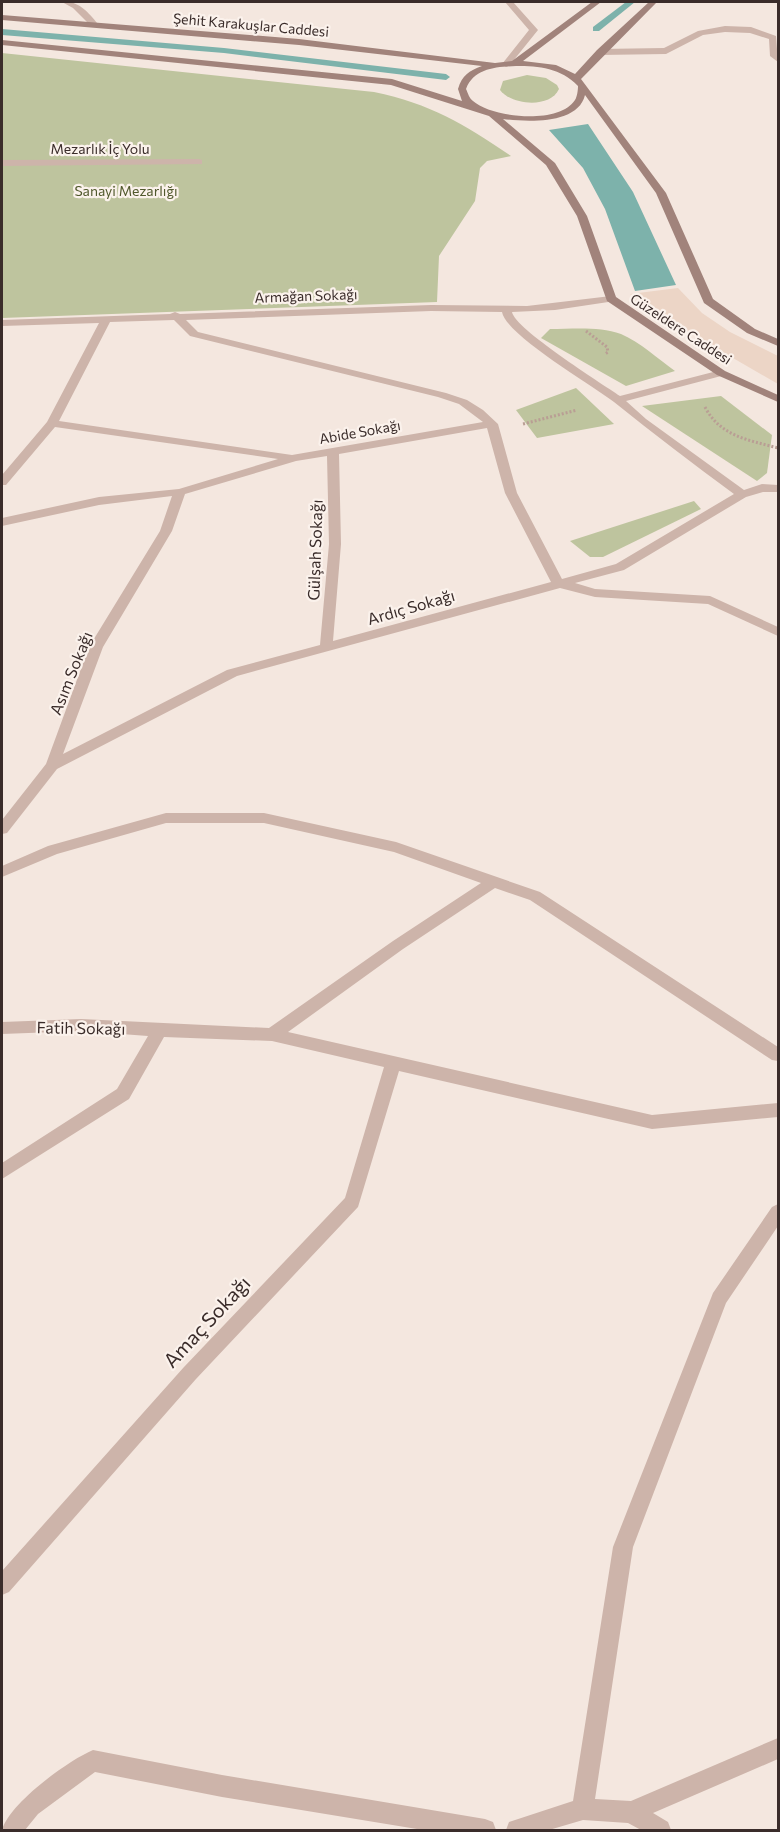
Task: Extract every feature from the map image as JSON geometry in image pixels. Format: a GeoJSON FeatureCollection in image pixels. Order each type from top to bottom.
{"type":"FeatureCollection","features":[{"type":"Feature","properties":{"kind":"main road"},"geometry":{"type":"LineString","coordinates":[[476,108],[465,100],[461,91],[463,83],[470,75],[506,64],[597,2]]}},
{"type":"Feature","properties":{"kind":"main road"},"geometry":{"type":"LineString","coordinates":[[2,43],[392,82],[490,114],[530,119],[559,114],[579,104],[584,96],[580,82],[600,52],[653,2]]}},
{"type":"Feature","properties":{"kind":"main road","name":"Şehit Karakuşlar Caddesi"},"geometry":{"type":"LineString","coordinates":[[2,16],[298,42],[506,64],[550,66],[580,82]]}},
{"type":"Feature","properties":{"kind":"main road"},"geometry":{"type":"LineString","coordinates":[[580,82],[661,193],[708,301],[743,326],[778,344]]}},
{"type":"Feature","properties":{"kind":"main road","name":"Güzeldere Caddesi"},"geometry":{"type":"LineString","coordinates":[[490,114],[550,163],[582,216],[611,299],[721,373],[778,399]]}},
{"type":"Feature","properties":{"kind":"street"},"geometry":{"type":"LineString","coordinates":[[66,2],[76,6],[94,24]]}},
{"type":"Feature","properties":{"kind":"street"},"geometry":{"type":"LineString","coordinates":[[506,64],[534,30],[509,2]]}},
{"type":"Feature","properties":{"kind":"street"},"geometry":{"type":"LineString","coordinates":[[600,52],[666,51],[701,33],[739,28],[773,38],[774,56],[778,60]]}},
{"type":"Feature","properties":{"kind":"street","name":"Mezarlık İç Yolu"},"geometry":{"type":"LineString","coordinates":[[2,163],[199,162]]}},
{"type":"Feature","properties":{"kind":"street","name":"Armağan Sokağı"},"geometry":{"type":"LineString","coordinates":[[2,322],[176,315],[555,307],[611,299]]}},
{"type":"Feature","properties":{"kind":"street"},"geometry":{"type":"LineString","coordinates":[[506,307],[508,318],[527,336],[618,400],[642,421],[742,494]]}},
{"type":"Feature","properties":{"kind":"street"},"geometry":{"type":"LineString","coordinates":[[176,315],[194,334],[442,395],[463,402],[479,412],[492,424],[511,493],[558,583],[594,592],[710,600],[778,632]]}},
{"type":"Feature","properties":{"kind":"street"},"geometry":{"type":"LineString","coordinates":[[2,482],[52,423],[107,318]]}},
{"type":"Feature","properties":{"kind":"street"},"geometry":{"type":"LineString","coordinates":[[618,400],[721,373]]}},
{"type":"Feature","properties":{"kind":"street"},"geometry":{"type":"LineString","coordinates":[[52,423],[294,458]]}},
{"type":"Feature","properties":{"kind":"street","name":"Abide Sokağı"},"geometry":{"type":"LineString","coordinates":[[2,522],[99,501],[180,492],[294,458],[492,424]]}},
{"type":"Feature","properties":{"kind":"street","name":"Gülşah Sokağı"},"geometry":{"type":"LineString","coordinates":[[326,648],[335,544],[333,452]]}},
{"type":"Feature","properties":{"kind":"street","name":"Ardıç Sokağı"},"geometry":{"type":"LineString","coordinates":[[52,766],[232,673],[620,567],[742,494],[762,488],[778,489]]}},
{"type":"Feature","properties":{"kind":"street","name":"Asım Sokağı"},"geometry":{"type":"LineString","coordinates":[[2,829],[52,766],[96,647],[166,531],[180,492]]}},
{"type":"Feature","properties":{"kind":"street"},"geometry":{"type":"LineString","coordinates":[[2,515],[18,518]]}},
{"type":"Feature","properties":{"kind":"street"},"geometry":{"type":"LineString","coordinates":[[2,872],[53,850],[166,818],[264,818],[396,846],[535,896],[778,1055]]}},
{"type":"Feature","properties":{"kind":"street"},"geometry":{"type":"LineString","coordinates":[[272,1035],[398,945],[494,881]]}},
{"type":"Feature","properties":{"kind":"street","name":"Fatih Sokağı"},"geometry":{"type":"LineString","coordinates":[[2,1028],[81,1025],[272,1035],[652,1122],[778,1110]]}},
{"type":"Feature","properties":{"kind":"street"},"geometry":{"type":"LineString","coordinates":[[2,1172],[123,1094],[160,1030]]}},
{"type":"Feature","properties":{"kind":"street","name":"Amaç Sokağı"},"geometry":{"type":"LineString","coordinates":[[2,1586],[190,1373],[352,1202],[394,1062]]}},
{"type":"Feature","properties":{"kind":"street"},"geometry":{"type":"LineString","coordinates":[[582,1809],[622,1547],[719,1299],[778,1212]]}},
{"type":"Feature","properties":{"kind":"street"},"geometry":{"type":"LineString","coordinates":[[517,1830],[582,1809],[632,1812],[778,1749]]}},
{"type":"Feature","properties":{"kind":"street"},"geometry":{"type":"LineString","coordinates":[[12,1830],[30,1806],[93,1761],[222,1786],[486,1830]]}},
{"type":"Feature","properties":{"kind":"street"},"geometry":{"type":"LineString","coordinates":[[632,1812],[660,1830]]}},
{"type":"Feature","properties":{"kind":"path"},"geometry":{"type":"LineString","coordinates":[[699,378],[706,409],[716,425],[732,435],[778,448]]}},
{"type":"Feature","properties":{"kind":"path"},"geometry":{"type":"LineString","coordinates":[[492,424],[514,420],[518,425],[618,400]]}},
{"type":"Feature","properties":{"kind":"green space","name":"Sanayi Mezarlığı"},"geometry":{"type":"Polygon","coordinates":[[[2,53],[374,92],[413,103],[446,116],[511,156],[487,161],[480,168],[475,201],[439,256],[437,302],[2,318],[2,53]]]}},
{"type":"Feature","properties":{"kind":"green space"},"geometry":{"type":"Polygon","coordinates":[[[527,75],[546,78],[559,89],[548,100],[530,103],[513,99],[500,90],[503,81],[527,75]]]}},
{"type":"Feature","properties":{"kind":"green space"},"geometry":{"type":"Polygon","coordinates":[[[576,328],[613,331],[642,346],[675,371],[626,386],[541,338],[550,329],[576,328]]]}},
{"type":"Feature","properties":{"kind":"green space"},"geometry":{"type":"Polygon","coordinates":[[[576,388],[614,424],[537,438],[516,410],[576,388]]]}},
{"type":"Feature","properties":{"kind":"green space"},"geometry":{"type":"Polygon","coordinates":[[[721,396],[772,435],[767,473],[757,481],[642,406],[721,396]]]}},
{"type":"Feature","properties":{"kind":"green space"},"geometry":{"type":"Polygon","coordinates":[[[694,501],[701,509],[603,557],[590,557],[570,541],[694,501]]]}},
{"type":"Feature","properties":{"kind":"shaded area"},"geometry":{"type":"Polygon","coordinates":[[[678,288],[702,313],[730,332],[778,356],[778,384],[676,325],[630,294],[678,288]]]}},
{"type":"Feature","properties":{"kind":"water"},"geometry":{"type":"Polygon","coordinates":[[[588,124],[633,192],[676,285],[635,291],[605,209],[583,168],[549,130],[588,124]]]}},
{"type":"Feature","properties":{"kind":"waterway"},"geometry":{"type":"LineString","coordinates":[[596,29],[631,2]]}},
{"type":"Feature","properties":{"kind":"waterway"},"geometry":{"type":"LineString","coordinates":[[2,32],[224,51],[446,77]]}}]}
